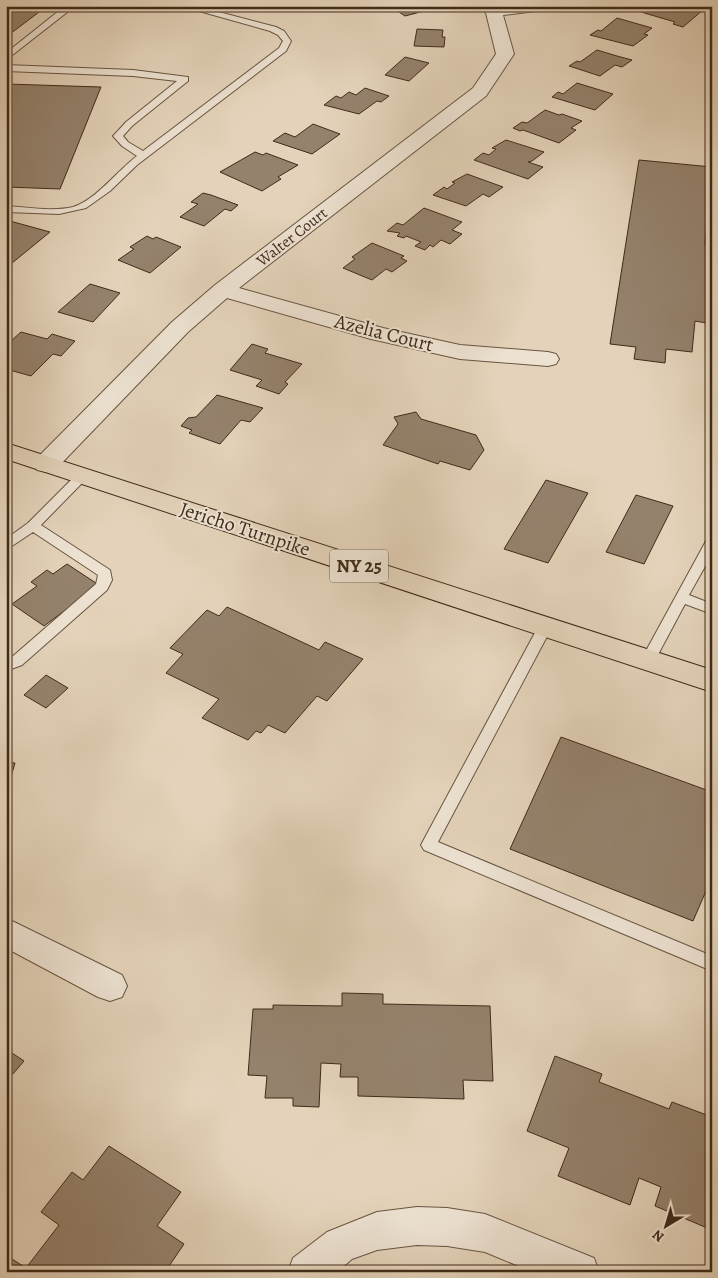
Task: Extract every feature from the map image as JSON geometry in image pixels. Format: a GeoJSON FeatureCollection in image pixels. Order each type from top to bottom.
{"type":"FeatureCollection","features":[{"type":"Feature","properties":{"kind":"main road","name":"Jericho Turnpike"},"geometry":{"type":"LineString","coordinates":[[8,454],[46,464],[712,681]]}},
{"type":"Feature","properties":{"kind":"street"},"geometry":{"type":"LineString","coordinates":[[490,9],[538,6]]}},
{"type":"Feature","properties":{"kind":"street","name":"Walter Court"},"geometry":{"type":"LineString","coordinates":[[46,464],[180,327],[222,290],[480,92],[505,54],[490,9]]}},
{"type":"Feature","properties":{"kind":"street","name":"Azelia Court"},"geometry":{"type":"LineString","coordinates":[[222,290],[379,334],[460,352],[548,359]]}},
{"type":"Feature","properties":{"kind":"street"},"geometry":{"type":"LineString","coordinates":[[6,932],[110,986]]}},
{"type":"Feature","properties":{"kind":"street"},"geometry":{"type":"LineString","coordinates":[[307,1272],[340,1245],[377,1231],[425,1226],[447,1226],[485,1233],[580,1272]]}},
{"type":"Feature","properties":{"kind":"lane"},"geometry":{"type":"LineString","coordinates":[[6,57],[71,6]]}},
{"type":"Feature","properties":{"kind":"lane"},"geometry":{"type":"LineString","coordinates":[[6,209],[59,211],[78,208],[117,181],[143,155],[283,49],[287,42],[281,33],[273,29],[185,6]]}},
{"type":"Feature","properties":{"kind":"lane"},"geometry":{"type":"LineString","coordinates":[[6,68],[133,73],[185,79],[128,124],[118,136],[125,144],[143,155]]}},
{"type":"Feature","properties":{"kind":"lane"},"geometry":{"type":"LineString","coordinates":[[6,546],[32,526],[82,476]]}},
{"type":"Feature","properties":{"kind":"lane"},"geometry":{"type":"LineString","coordinates":[[6,666],[17,661],[102,587],[105,580],[105,573],[32,526]]}},
{"type":"Feature","properties":{"kind":"lane"},"geometry":{"type":"LineString","coordinates":[[648,660],[712,541]]}},
{"type":"Feature","properties":{"kind":"lane"},"geometry":{"type":"LineString","coordinates":[[683,598],[712,609]]}},
{"type":"Feature","properties":{"kind":"lane"},"geometry":{"type":"LineString","coordinates":[[545,627],[429,845],[712,964]]}},
{"type":"Feature","properties":{"kind":"building"},"geometry":{"type":"Polygon","coordinates":[[[6,6],[47,6],[6,37],[6,6]]]}},
{"type":"Feature","properties":{"kind":"building"},"geometry":{"type":"Polygon","coordinates":[[[390,6],[428,6],[432,9],[405,16],[390,6]]]}},
{"type":"Feature","properties":{"kind":"building"},"geometry":{"type":"Polygon","coordinates":[[[648,6],[690,6],[703,10],[683,27],[673,24],[675,22],[641,12],[648,6]]]}},
{"type":"Feature","properties":{"kind":"building"},"geometry":{"type":"Polygon","coordinates":[[[617,18],[652,28],[644,34],[648,35],[633,46],[590,35],[598,30],[601,31],[617,18]]]}},
{"type":"Feature","properties":{"kind":"building"},"geometry":{"type":"Polygon","coordinates":[[[417,29],[443,30],[442,37],[445,37],[444,47],[414,46],[417,29]]]}},
{"type":"Feature","properties":{"kind":"building"},"geometry":{"type":"Polygon","coordinates":[[[597,50],[632,60],[622,67],[615,65],[600,76],[569,66],[577,61],[580,62],[597,50]]]}},
{"type":"Feature","properties":{"kind":"building"},"geometry":{"type":"Polygon","coordinates":[[[405,57],[429,63],[409,81],[385,75],[405,57]]]}},
{"type":"Feature","properties":{"kind":"building"},"geometry":{"type":"Polygon","coordinates":[[[577,83],[613,94],[595,110],[552,97],[558,92],[563,94],[577,83]]]}},
{"type":"Feature","properties":{"kind":"building"},"geometry":{"type":"Polygon","coordinates":[[[6,84],[101,87],[60,189],[6,187],[6,84]]]}},
{"type":"Feature","properties":{"kind":"building"},"geometry":{"type":"Polygon","coordinates":[[[365,88],[389,96],[381,102],[377,101],[359,114],[324,105],[336,96],[341,98],[349,92],[356,95],[365,88]]]}},
{"type":"Feature","properties":{"kind":"building"},"geometry":{"type":"Polygon","coordinates":[[[545,110],[582,121],[571,128],[576,130],[559,143],[513,128],[522,122],[527,123],[545,110]]]}},
{"type":"Feature","properties":{"kind":"building"},"geometry":{"type":"Polygon","coordinates":[[[313,124],[340,134],[312,154],[273,141],[285,133],[295,137],[313,124]]]}},
{"type":"Feature","properties":{"kind":"building"},"geometry":{"type":"Polygon","coordinates":[[[506,140],[544,152],[528,162],[543,167],[528,179],[474,160],[483,153],[489,155],[496,149],[492,148],[506,140]]]}},
{"type":"Feature","properties":{"kind":"building"},"geometry":{"type":"Polygon","coordinates":[[[255,152],[263,155],[266,153],[298,165],[278,177],[281,179],[262,191],[220,172],[255,152]]]}},
{"type":"Feature","properties":{"kind":"building"},"geometry":{"type":"Polygon","coordinates":[[[639,160],[712,167],[705,244],[712,245],[712,324],[695,321],[692,352],[666,349],[665,363],[634,359],[636,347],[610,344],[639,160]]]}},
{"type":"Feature","properties":{"kind":"building"},"geometry":{"type":"Polygon","coordinates":[[[467,174],[503,187],[489,197],[483,194],[466,206],[433,195],[444,187],[447,189],[455,183],[452,182],[467,174]]]}},
{"type":"Feature","properties":{"kind":"building"},"geometry":{"type":"Polygon","coordinates":[[[203,193],[238,205],[231,211],[225,209],[204,226],[180,217],[198,204],[191,202],[203,193]]]}},
{"type":"Feature","properties":{"kind":"building"},"geometry":{"type":"Polygon","coordinates":[[[424,208],[462,222],[452,230],[462,234],[450,244],[441,240],[433,247],[430,245],[425,250],[415,246],[421,242],[406,236],[404,238],[397,236],[400,233],[387,231],[397,223],[403,225],[424,208]]]}},
{"type":"Feature","properties":{"kind":"building"},"geometry":{"type":"Polygon","coordinates":[[[10,221],[50,232],[6,268],[6,224],[10,221]]]}},
{"type":"Feature","properties":{"kind":"building"},"geometry":{"type":"Polygon","coordinates":[[[147,236],[153,239],[156,237],[181,247],[150,273],[118,260],[134,249],[130,247],[147,236]]]}},
{"type":"Feature","properties":{"kind":"building"},"geometry":{"type":"Polygon","coordinates":[[[372,243],[404,256],[401,258],[407,261],[392,272],[386,269],[372,280],[343,268],[355,259],[352,257],[372,243]]]}},
{"type":"Feature","properties":{"kind":"building"},"geometry":{"type":"Polygon","coordinates":[[[90,284],[120,293],[93,322],[58,312],[90,284]]]}},
{"type":"Feature","properties":{"kind":"building"},"geometry":{"type":"Polygon","coordinates":[[[21,332],[47,339],[52,334],[75,341],[61,356],[53,354],[31,376],[6,369],[6,342],[11,341],[21,332]]]}},
{"type":"Feature","properties":{"kind":"building"},"geometry":{"type":"Polygon","coordinates":[[[252,344],[268,349],[265,353],[302,364],[285,382],[288,384],[279,394],[256,386],[262,380],[230,370],[252,344]]]}},
{"type":"Feature","properties":{"kind":"building"},"geometry":{"type":"Polygon","coordinates":[[[217,395],[263,408],[250,422],[241,420],[220,444],[189,433],[192,430],[181,426],[188,418],[196,417],[217,395]]]}},
{"type":"Feature","properties":{"kind":"building"},"geometry":{"type":"Polygon","coordinates":[[[416,412],[421,419],[476,435],[484,450],[470,470],[440,461],[438,464],[383,445],[398,424],[394,417],[416,412]]]}},
{"type":"Feature","properties":{"kind":"building"},"geometry":{"type":"Polygon","coordinates":[[[546,480],[588,493],[548,563],[504,549],[546,480]]]}},
{"type":"Feature","properties":{"kind":"building"},"geometry":{"type":"Polygon","coordinates":[[[636,495],[673,506],[644,564],[606,552],[636,495]]]}},
{"type":"Feature","properties":{"kind":"building"},"geometry":{"type":"Polygon","coordinates":[[[67,564],[99,585],[44,626],[12,604],[37,586],[31,582],[47,570],[53,574],[67,564]]]}},
{"type":"Feature","properties":{"kind":"building"},"geometry":{"type":"Polygon","coordinates":[[[227,607],[319,650],[325,642],[363,659],[327,701],[317,696],[285,733],[268,725],[261,733],[256,731],[248,740],[202,718],[219,699],[166,673],[183,654],[170,648],[207,610],[219,616],[227,607]]]}},
{"type":"Feature","properties":{"kind":"building"},"geometry":{"type":"Polygon","coordinates":[[[46,675],[68,688],[46,708],[24,695],[46,675]]]}},
{"type":"Feature","properties":{"kind":"building"},"geometry":{"type":"Polygon","coordinates":[[[561,737],[712,792],[712,877],[693,921],[510,849],[561,737]]]}},
{"type":"Feature","properties":{"kind":"building"},"geometry":{"type":"Polygon","coordinates":[[[6,762],[15,763],[6,794],[6,762]]]}},
{"type":"Feature","properties":{"kind":"building"},"geometry":{"type":"Polygon","coordinates":[[[342,993],[383,994],[383,1004],[490,1006],[493,1081],[463,1080],[464,1099],[358,1096],[358,1077],[340,1077],[341,1064],[321,1063],[319,1107],[293,1106],[293,1098],[265,1098],[267,1076],[248,1075],[253,1009],[273,1009],[273,1005],[342,1006],[342,993]]]}},
{"type":"Feature","properties":{"kind":"building"},"geometry":{"type":"Polygon","coordinates":[[[6,1049],[24,1061],[6,1082],[6,1049]]]}},
{"type":"Feature","properties":{"kind":"building"},"geometry":{"type":"Polygon","coordinates":[[[555,1056],[602,1074],[599,1082],[669,1109],[672,1102],[712,1117],[712,1230],[655,1206],[661,1187],[639,1178],[630,1205],[558,1176],[569,1148],[527,1131],[555,1056]]]}},
{"type":"Feature","properties":{"kind":"building"},"geometry":{"type":"Polygon","coordinates":[[[109,1146],[181,1192],[157,1226],[184,1244],[165,1272],[6,1272],[6,1260],[9,1257],[26,1268],[59,1225],[41,1212],[72,1172],[83,1180],[109,1146]]]}}]}
